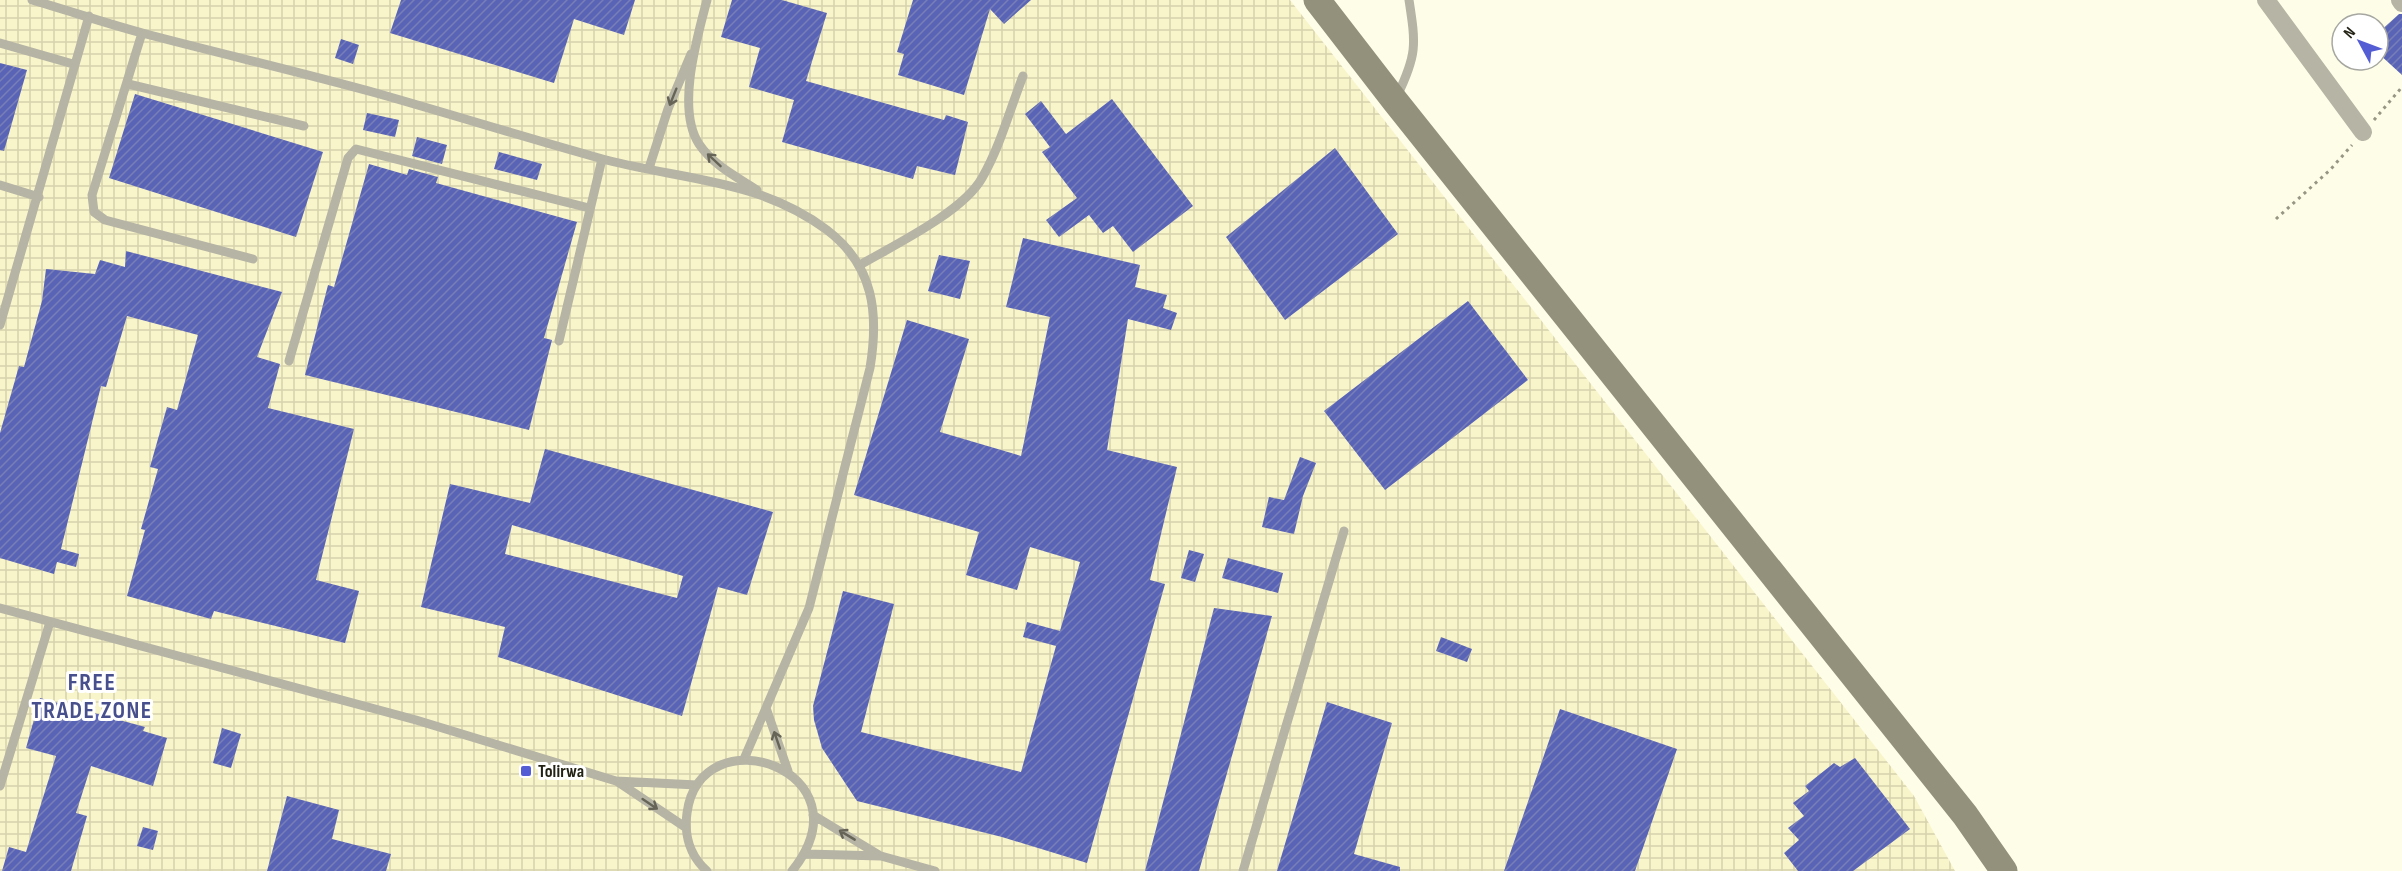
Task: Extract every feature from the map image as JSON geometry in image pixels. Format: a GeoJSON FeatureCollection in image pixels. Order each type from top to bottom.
{"type":"FeatureCollection","features":[{"type":"Feature","properties":{"kind":"main road"},"geometry":{"type":"LineString","coordinates":[[1317,0],[1395,101],[1965,815],[2004,871]]}},
{"type":"Feature","properties":{"kind":"street"},"geometry":{"type":"LineString","coordinates":[[2266,0],[2363,132]]}},
{"type":"Feature","properties":{"kind":"lane"},"geometry":{"type":"LineString","coordinates":[[32,0],[142,33],[373,93],[602,159],[762,193]]}},
{"type":"Feature","properties":{"kind":"lane"},"geometry":{"type":"LineString","coordinates":[[649,168],[668,109],[695,44],[707,0]]}},
{"type":"Feature","properties":{"kind":"lane"},"geometry":{"type":"LineString","coordinates":[[1395,101],[1414,56],[1415,36],[1409,0]]}},
{"type":"Feature","properties":{"kind":"lane"},"geometry":{"type":"LineString","coordinates":[[0,325],[39,197],[73,64],[89,16]]}},
{"type":"Feature","properties":{"kind":"lane"},"geometry":{"type":"LineString","coordinates":[[142,33],[92,195],[94,212],[105,220],[253,259]]}},
{"type":"Feature","properties":{"kind":"lane"},"geometry":{"type":"LineString","coordinates":[[0,43],[73,64]]}},
{"type":"Feature","properties":{"kind":"lane"},"geometry":{"type":"LineString","coordinates":[[695,44],[689,97],[689,123],[699,144],[716,163],[762,193],[827,230],[860,265],[872,299],[876,331],[870,368],[809,608],[744,759]]}},
{"type":"Feature","properties":{"kind":"lane"},"geometry":{"type":"LineString","coordinates":[[860,265],[930,224],[967,198],[982,179],[1023,76]]}},
{"type":"Feature","properties":{"kind":"lane"},"geometry":{"type":"LineString","coordinates":[[128,84],[304,126]]}},
{"type":"Feature","properties":{"kind":"lane"},"geometry":{"type":"LineString","coordinates":[[289,361],[348,158],[356,149],[589,208]]}},
{"type":"Feature","properties":{"kind":"lane"},"geometry":{"type":"LineString","coordinates":[[559,341],[602,159]]}},
{"type":"Feature","properties":{"kind":"lane"},"geometry":{"type":"LineString","coordinates":[[0,185],[39,197]]}},
{"type":"Feature","properties":{"kind":"lane"},"geometry":{"type":"LineString","coordinates":[[1244,871],[1344,531]]}},
{"type":"Feature","properties":{"kind":"lane"},"geometry":{"type":"LineString","coordinates":[[0,608],[416,720],[616,781],[697,785]]}},
{"type":"Feature","properties":{"kind":"lane"},"geometry":{"type":"LineString","coordinates":[[0,786],[50,622]]}},
{"type":"Feature","properties":{"kind":"lane"},"geometry":{"type":"LineString","coordinates":[[766,708],[788,771]]}},
{"type":"Feature","properties":{"kind":"lane"},"geometry":{"type":"LineString","coordinates":[[707,871],[699,864],[689,847],[685,827],[688,805],[697,785],[710,772],[726,763],[744,759],[767,761],[788,771],[800,783],[809,798],[813,814],[813,835],[806,854],[792,871]]}},
{"type":"Feature","properties":{"kind":"lane"},"geometry":{"type":"LineString","coordinates":[[616,781],[685,827]]}},
{"type":"Feature","properties":{"kind":"lane"},"geometry":{"type":"LineString","coordinates":[[813,814],[881,856]]}},
{"type":"Feature","properties":{"kind":"lane"},"geometry":{"type":"LineString","coordinates":[[806,854],[881,856],[934,871]]}},
{"type":"Feature","properties":{"kind":"path"},"geometry":{"type":"LineString","coordinates":[[2276,219],[2330,170],[2402,87]]}},
{"type":"Feature","properties":{"kind":"shaded area"},"geometry":{"type":"Polygon","coordinates":[[[0,0],[1290,0],[1914,796],[1955,871],[0,871],[0,0]]]}},
{"type":"Feature","properties":{"kind":"building"},"geometry":{"type":"Polygon","coordinates":[[[401,0],[635,0],[624,35],[574,19],[554,83],[390,33],[401,0]]]}},
{"type":"Feature","properties":{"kind":"building"},"geometry":{"type":"Polygon","coordinates":[[[732,0],[782,0],[827,13],[806,81],[944,120],[946,115],[968,122],[955,175],[917,166],[913,179],[782,142],[794,100],[749,87],[760,48],[721,37],[732,0]]]}},
{"type":"Feature","properties":{"kind":"building"},"geometry":{"type":"Polygon","coordinates":[[[913,0],[1031,0],[1004,24],[990,9],[964,95],[898,75],[904,54],[897,52],[913,0]]]}},
{"type":"Feature","properties":{"kind":"building"},"geometry":{"type":"Polygon","coordinates":[[[2402,14],[2402,75],[2390,64],[2390,22],[2402,14]]]}},
{"type":"Feature","properties":{"kind":"building"},"geometry":{"type":"Polygon","coordinates":[[[341,39],[359,45],[353,64],[335,58],[341,39]]]}},
{"type":"Feature","properties":{"kind":"building"},"geometry":{"type":"Polygon","coordinates":[[[0,63],[27,70],[4,151],[0,150],[0,63]]]}},
{"type":"Feature","properties":{"kind":"building"},"geometry":{"type":"Polygon","coordinates":[[[135,94],[323,152],[296,237],[109,178],[135,94]]]}},
{"type":"Feature","properties":{"kind":"building"},"geometry":{"type":"Polygon","coordinates":[[[1112,99],[1193,206],[1133,252],[1113,226],[1103,233],[1089,215],[1059,237],[1046,220],[1077,198],[1042,152],[1050,147],[1025,114],[1041,101],[1066,134],[1112,99]]]}},
{"type":"Feature","properties":{"kind":"building"},"geometry":{"type":"Polygon","coordinates":[[[367,113],[399,120],[395,137],[363,130],[367,113]]]}},
{"type":"Feature","properties":{"kind":"building"},"geometry":{"type":"Polygon","coordinates":[[[417,137],[447,145],[442,164],[412,156],[417,137]]]}},
{"type":"Feature","properties":{"kind":"building"},"geometry":{"type":"Polygon","coordinates":[[[1335,148],[1398,234],[1285,320],[1226,237],[1335,148]]]}},
{"type":"Feature","properties":{"kind":"building"},"geometry":{"type":"Polygon","coordinates":[[[499,152],[542,164],[537,180],[494,169],[499,152]]]}},
{"type":"Feature","properties":{"kind":"building"},"geometry":{"type":"Polygon","coordinates":[[[369,164],[407,175],[409,169],[438,177],[436,183],[577,222],[544,338],[552,340],[529,430],[305,375],[328,285],[334,287],[369,164]]]}},
{"type":"Feature","properties":{"kind":"building"},"geometry":{"type":"Polygon","coordinates":[[[1023,238],[1140,265],[1135,287],[1167,295],[1163,308],[1177,313],[1171,330],[1128,319],[1107,450],[1177,467],[1150,580],[1165,584],[1087,863],[1002,837],[857,801],[822,748],[814,720],[813,706],[843,591],[894,604],[861,732],[1021,772],[1056,646],[1023,637],[1027,622],[1060,631],[1080,562],[1030,547],[1017,590],[966,575],[979,532],[854,495],[907,320],[969,339],[940,432],[1021,456],[1050,317],[1006,307],[1023,238]]]}},
{"type":"Feature","properties":{"kind":"building"},"geometry":{"type":"Polygon","coordinates":[[[126,251],[282,292],[257,357],[280,364],[268,408],[354,429],[316,580],[359,591],[345,643],[214,611],[211,619],[127,596],[145,530],[141,529],[158,469],[150,467],[167,407],[177,410],[198,335],[127,316],[106,387],[101,386],[61,549],[79,554],[76,567],[57,562],[54,574],[0,558],[0,433],[19,366],[24,367],[42,301],[46,269],[95,274],[100,260],[125,267],[126,251]]]}},
{"type":"Feature","properties":{"kind":"building"},"geometry":{"type":"Polygon","coordinates":[[[939,255],[970,261],[960,299],[928,291],[939,255]]]}},
{"type":"Feature","properties":{"kind":"building"},"geometry":{"type":"Polygon","coordinates":[[[1468,301],[1528,380],[1385,490],[1324,411],[1468,301]]]}},
{"type":"Feature","properties":{"kind":"building"},"geometry":{"type":"Polygon","coordinates":[[[545,449],[773,512],[747,595],[718,587],[682,716],[498,657],[505,627],[421,607],[450,484],[530,503],[545,449]],[[512,525],[505,554],[677,598],[683,576],[512,525]]]}},
{"type":"Feature","properties":{"kind":"building"},"geometry":{"type":"Polygon","coordinates":[[[1300,457],[1316,463],[1303,496],[1294,534],[1262,527],[1269,497],[1284,500],[1300,457]]]}},
{"type":"Feature","properties":{"kind":"building"},"geometry":{"type":"Polygon","coordinates":[[[1189,550],[1204,554],[1195,582],[1181,578],[1189,550]]]}},
{"type":"Feature","properties":{"kind":"building"},"geometry":{"type":"Polygon","coordinates":[[[1228,558],[1283,573],[1278,593],[1222,578],[1228,558]]]}},
{"type":"Feature","properties":{"kind":"building"},"geometry":{"type":"Polygon","coordinates":[[[1214,608],[1272,616],[1199,871],[1145,871],[1214,608]]]}},
{"type":"Feature","properties":{"kind":"building"},"geometry":{"type":"Polygon","coordinates":[[[1441,637],[1472,649],[1467,662],[1436,651],[1441,637]]]}},
{"type":"Feature","properties":{"kind":"building"},"geometry":{"type":"Polygon","coordinates":[[[40,698],[145,727],[143,731],[167,738],[153,786],[91,766],[76,813],[87,816],[71,871],[2,871],[9,847],[26,852],[56,756],[26,748],[40,698]]]}},
{"type":"Feature","properties":{"kind":"building"},"geometry":{"type":"Polygon","coordinates":[[[1327,702],[1392,723],[1354,854],[1400,867],[1400,871],[1277,871],[1327,702]]]}},
{"type":"Feature","properties":{"kind":"building"},"geometry":{"type":"Polygon","coordinates":[[[1560,709],[1677,749],[1635,871],[1504,871],[1560,709]]]}},
{"type":"Feature","properties":{"kind":"building"},"geometry":{"type":"Polygon","coordinates":[[[222,728],[241,734],[231,768],[213,763],[222,728]]]}},
{"type":"Feature","properties":{"kind":"building"},"geometry":{"type":"Polygon","coordinates":[[[1855,758],[1910,829],[1853,871],[1798,871],[1784,853],[1799,840],[1788,828],[1804,816],[1793,803],[1809,791],[1805,786],[1834,763],[1840,767],[1855,758]]]}},
{"type":"Feature","properties":{"kind":"building"},"geometry":{"type":"Polygon","coordinates":[[[287,796],[339,810],[332,839],[391,854],[386,871],[267,871],[287,796]]]}},
{"type":"Feature","properties":{"kind":"building"},"geometry":{"type":"Polygon","coordinates":[[[143,827],[158,831],[153,850],[137,846],[143,827]]]}},
{"type":"Feature","properties":{"kind":"place","name":"Tolirwa"},"geometry":{"type":"Point","coordinates":[526,771]}},
{"type":"Feature","properties":{"kind":"district","name":"FREE TRADE ZONE"},"geometry":{"type":"Point","coordinates":[92,696]}}]}
